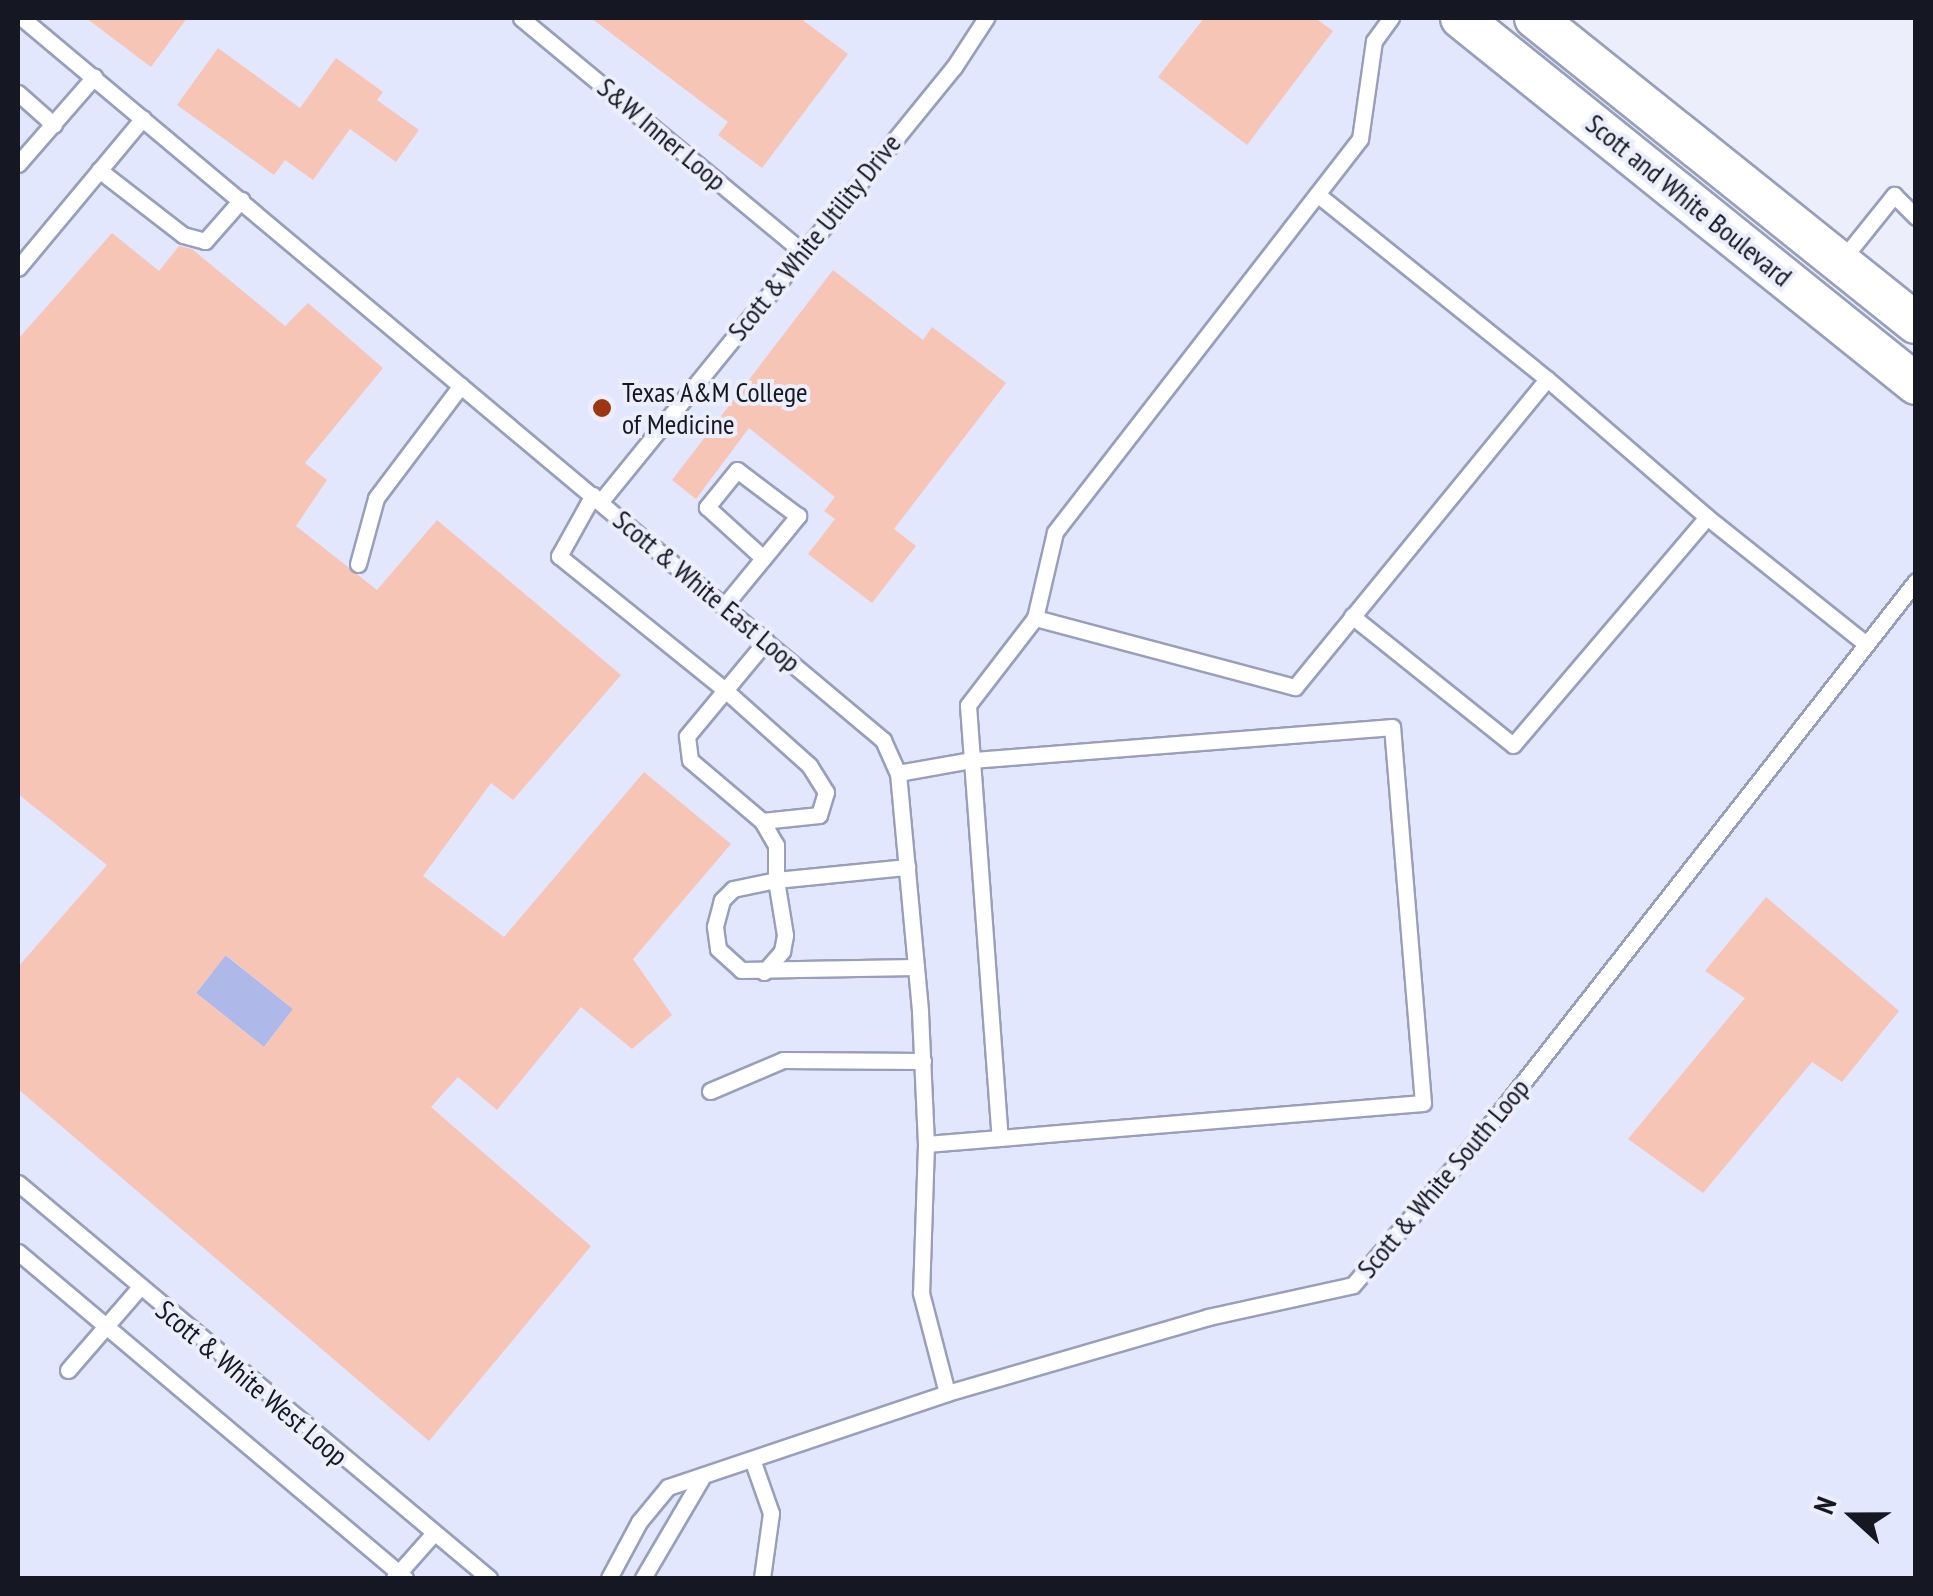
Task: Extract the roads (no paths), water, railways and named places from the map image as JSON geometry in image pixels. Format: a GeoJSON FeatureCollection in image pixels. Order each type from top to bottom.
{"type":"FeatureCollection","features":[{"type":"Feature","properties":{"kind":"street","name":"Scott and White Boulevard"},"geometry":{"type":"LineString","coordinates":[[1462,18],[1916,384]]}},
{"type":"Feature","properties":{"kind":"street","name":"Scott and White Boulevard"},"geometry":{"type":"LineString","coordinates":[[1535,18],[1916,323]]}},
{"type":"Feature","properties":{"kind":"lane","name":"Scott & White East Loop"},"geometry":{"type":"LineString","coordinates":[[22,18],[883,740],[898,773],[916,967],[926,1144],[920,1293],[948,1393]]}},
{"type":"Feature","properties":{"kind":"lane","name":"S&W Inner Loop"},"geometry":{"type":"LineString","coordinates":[[521,18],[802,251]]}},
{"type":"Feature","properties":{"kind":"lane","name":"Scott & White Utility Drive"},"geometry":{"type":"LineString","coordinates":[[726,690],[560,556],[597,498],[954,67],[986,18]]}},
{"type":"Feature","properties":{"kind":"lane"},"geometry":{"type":"LineString","coordinates":[[1000,1138],[968,705],[1036,618],[1055,532],[1360,139],[1374,41],[1392,18]]}},
{"type":"Feature","properties":{"kind":"lane"},"geometry":{"type":"LineString","coordinates":[[18,164],[94,77]]}},
{"type":"Feature","properties":{"kind":"lane"},"geometry":{"type":"LineString","coordinates":[[18,93],[54,125]]}},
{"type":"Feature","properties":{"kind":"lane"},"geometry":{"type":"LineString","coordinates":[[18,268],[142,118]]}},
{"type":"Feature","properties":{"kind":"lane"},"geometry":{"type":"LineString","coordinates":[[99,170],[183,236],[205,241],[241,200]]}},
{"type":"Feature","properties":{"kind":"lane"},"geometry":{"type":"LineString","coordinates":[[1317,194],[1866,644]]}},
{"type":"Feature","properties":{"kind":"lane"},"geometry":{"type":"LineString","coordinates":[[1840,263],[1894,195],[1916,217]]}},
{"type":"Feature","properties":{"kind":"lane"},"geometry":{"type":"LineString","coordinates":[[1036,618],[1295,687],[1546,378]]}},
{"type":"Feature","properties":{"kind":"lane"},"geometry":{"type":"LineString","coordinates":[[358,564],[376,498],[462,385]]}},
{"type":"Feature","properties":{"kind":"lane"},"geometry":{"type":"LineString","coordinates":[[724,606],[798,516],[737,470],[707,507],[763,558]]}},
{"type":"Feature","properties":{"kind":"lane"},"geometry":{"type":"LineString","coordinates":[[1352,616],[1513,745],[1707,517]]}},
{"type":"Feature","properties":{"kind":"lane","name":"Scott & White South Loop"},"geometry":{"type":"LineString","coordinates":[[609,1578],[639,1522],[668,1487],[753,1462],[948,1393],[1208,1316],[1353,1285],[1490,1126],[1916,581]]}},
{"type":"Feature","properties":{"kind":"lane"},"geometry":{"type":"LineString","coordinates":[[764,972],[782,951],[786,935],[776,880],[776,845],[762,820],[690,760],[686,750],[694,724],[766,642]]}},
{"type":"Feature","properties":{"kind":"lane"},"geometry":{"type":"LineString","coordinates":[[726,690],[809,765],[826,792],[819,815],[762,820]]}},
{"type":"Feature","properties":{"kind":"lane"},"geometry":{"type":"LineString","coordinates":[[898,773],[972,760],[1392,727],[1422,1103],[926,1144]]}},
{"type":"Feature","properties":{"kind":"lane"},"geometry":{"type":"LineString","coordinates":[[907,867],[776,880],[733,890],[714,927],[726,962],[764,972],[916,967]]}},
{"type":"Feature","properties":{"kind":"lane"},"geometry":{"type":"LineString","coordinates":[[710,1091],[783,1060],[922,1061]]}},
{"type":"Feature","properties":{"kind":"lane","name":"Scott & White West Loop"},"geometry":{"type":"LineString","coordinates":[[18,1183],[489,1578]]}},
{"type":"Feature","properties":{"kind":"lane","name":"Scott & White West Loop"},"geometry":{"type":"LineString","coordinates":[[18,1252],[399,1577]]}},
{"type":"Feature","properties":{"kind":"lane"},"geometry":{"type":"LineString","coordinates":[[68,1370],[140,1287]]}},
{"type":"Feature","properties":{"kind":"lane"},"geometry":{"type":"LineString","coordinates":[[753,1462],[771,1513],[762,1578]]}},
{"type":"Feature","properties":{"kind":"lane"},"geometry":{"type":"LineString","coordinates":[[643,1578],[701,1479]]}},
{"type":"Feature","properties":{"kind":"lane"},"geometry":{"type":"LineString","coordinates":[[399,1577],[433,1534]]}},
{"type":"Feature","properties":{"kind":"place","name":"Texas A&M College of Medicine"},"geometry":{"type":"Point","coordinates":[602,408]}}]}
